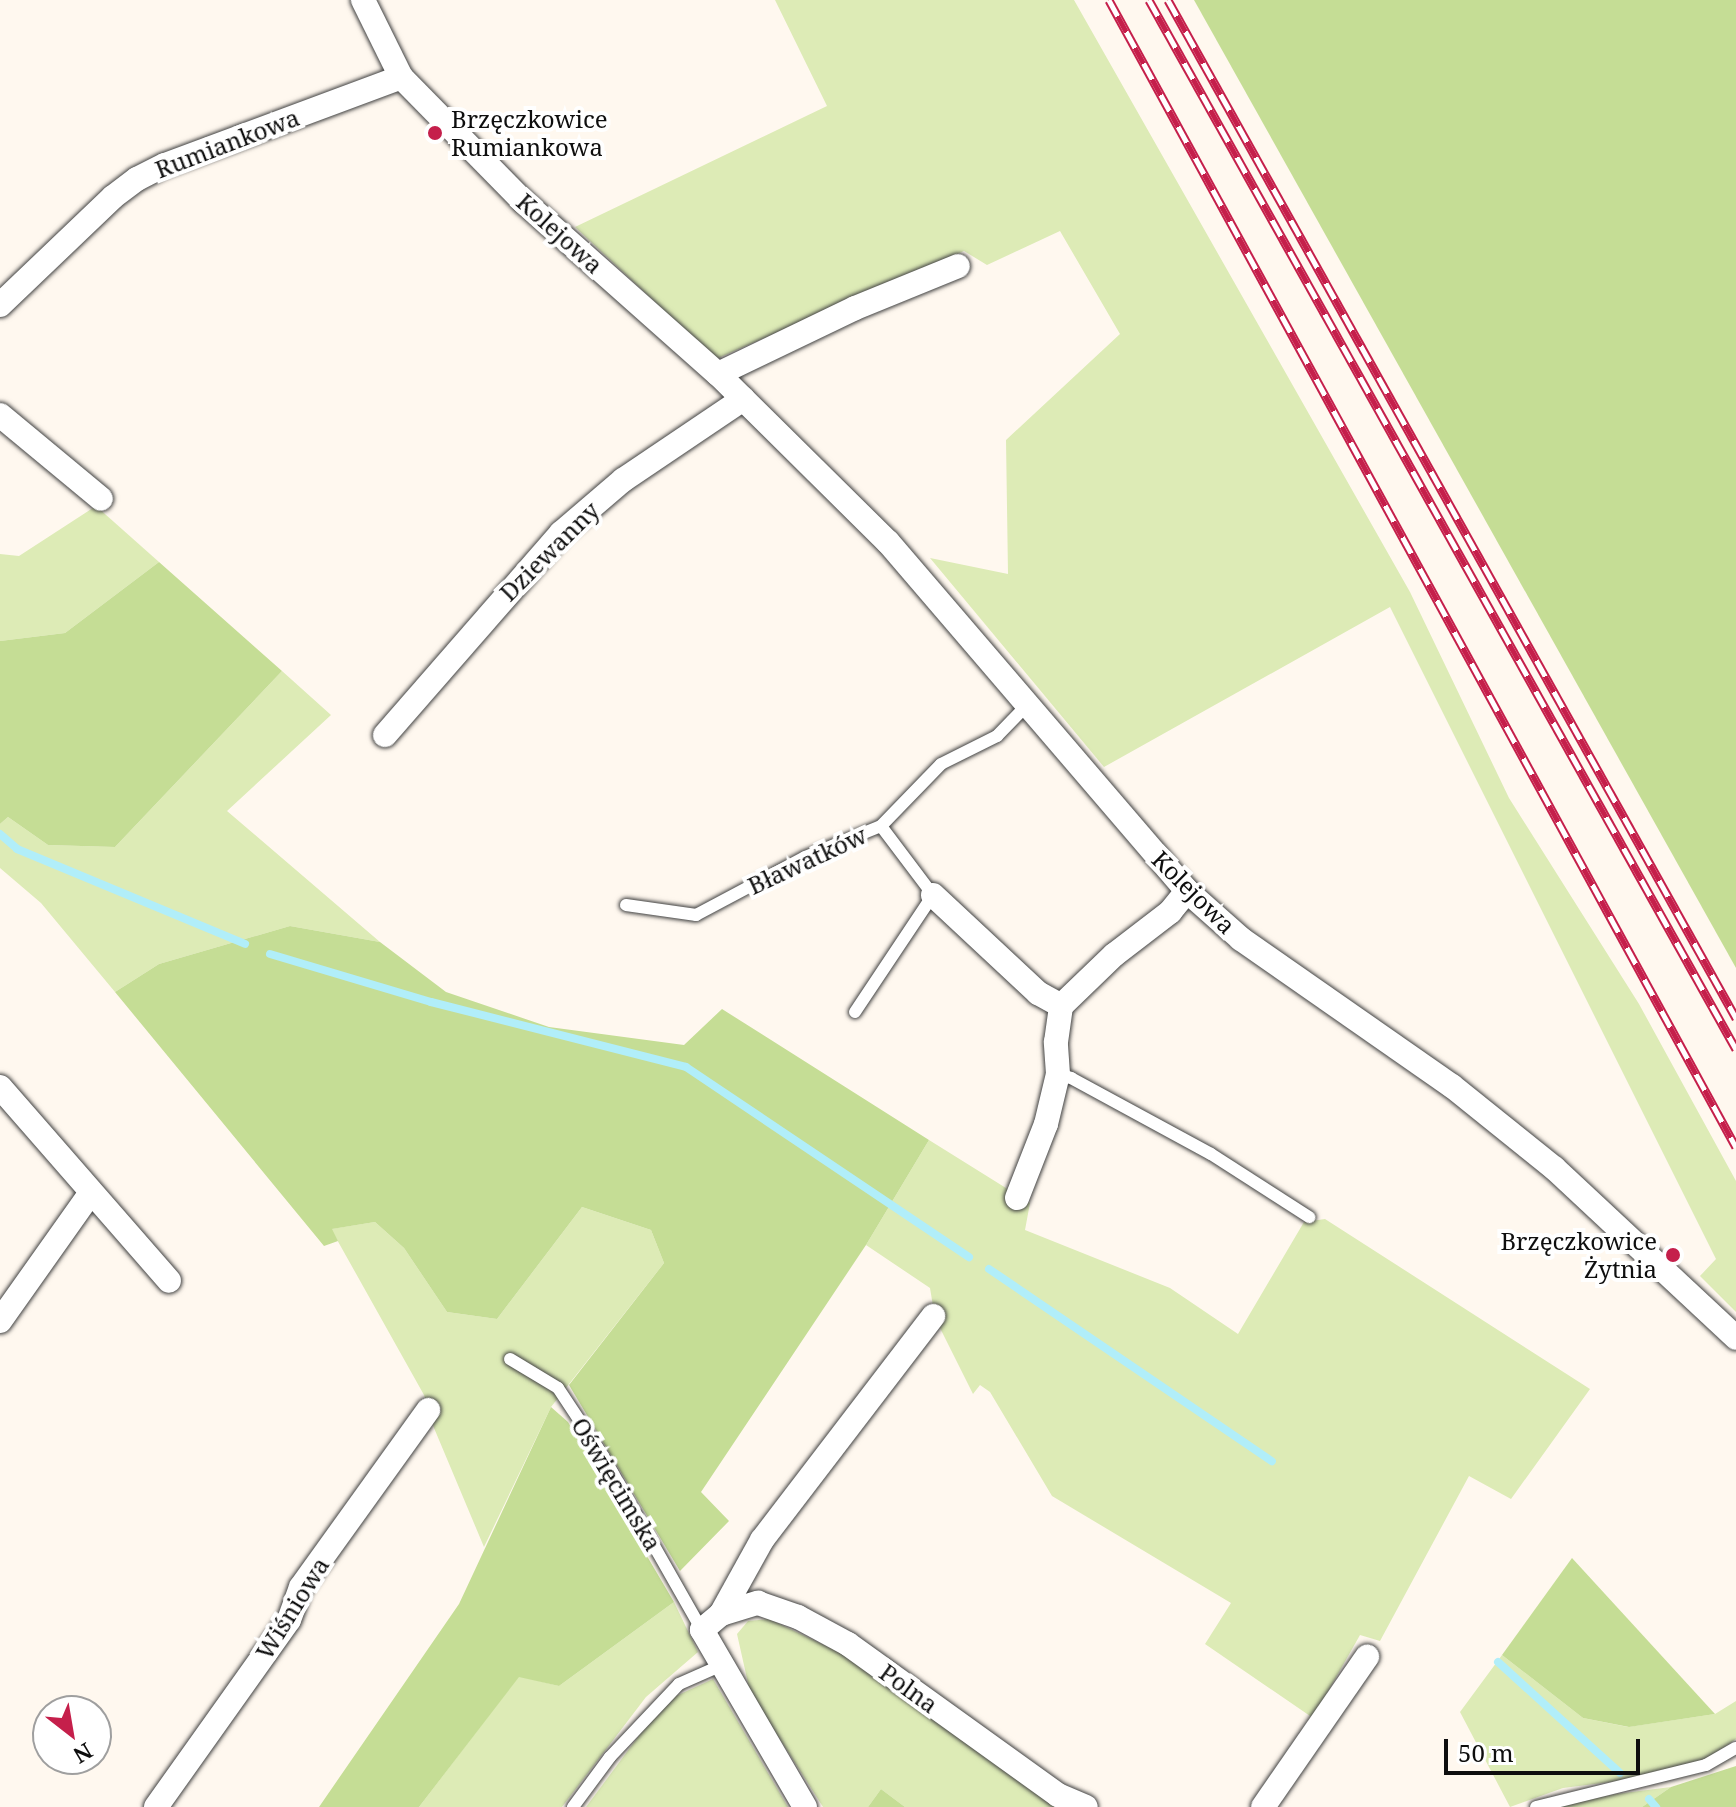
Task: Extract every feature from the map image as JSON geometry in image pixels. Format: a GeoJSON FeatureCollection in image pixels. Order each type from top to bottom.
{"type":"FeatureCollection","features":[{"type":"Feature","properties":{"kind":"street","name":"Kolejowa"},"geometry":{"type":"LineString","coordinates":[[363,0],[401,77],[524,202],[718,374],[888,542],[1187,891],[1241,939],[1452,1086],[1554,1168],[1736,1338]]}},
{"type":"Feature","properties":{"kind":"street","name":"Rumiankowa"},"geometry":{"type":"LineString","coordinates":[[0,305],[113,197],[137,179],[165,165],[401,77]]}},
{"type":"Feature","properties":{"kind":"street"},"geometry":{"type":"LineString","coordinates":[[718,374],[855,308],[958,266]]}},
{"type":"Feature","properties":{"kind":"street","name":"Dziewanny"},"geometry":{"type":"LineString","coordinates":[[385,735],[561,533],[623,480],[743,399]]}},
{"type":"Feature","properties":{"kind":"street"},"geometry":{"type":"LineString","coordinates":[[0,415],[101,499]]}},
{"type":"Feature","properties":{"kind":"street"},"geometry":{"type":"LineString","coordinates":[[1017,1198],[1046,1124],[1058,1074],[1056,1042],[1061,1006],[1114,955],[1170,912],[1187,891]]}},
{"type":"Feature","properties":{"kind":"street","name":"Bławatków"},"geometry":{"type":"LineString","coordinates":[[933,895],[1038,993],[1061,1006]]}},
{"type":"Feature","properties":{"kind":"street"},"geometry":{"type":"LineString","coordinates":[[0,1087],[85,1201],[169,1281]]}},
{"type":"Feature","properties":{"kind":"street"},"geometry":{"type":"LineString","coordinates":[[0,1321],[85,1201]]}},
{"type":"Feature","properties":{"kind":"street","name":"Polna"},"geometry":{"type":"LineString","coordinates":[[702,1630],[721,1614],[762,1540],[933,1316]]}},
{"type":"Feature","properties":{"kind":"street","name":"Wiśniowa"},"geometry":{"type":"LineString","coordinates":[[156,1807],[289,1620],[301,1587],[428,1410]]}},
{"type":"Feature","properties":{"kind":"street","name":"Polna"},"geometry":{"type":"LineString","coordinates":[[721,1614],[758,1603],[798,1617],[848,1644],[1058,1795],[1086,1807]]}},
{"type":"Feature","properties":{"kind":"street"},"geometry":{"type":"LineString","coordinates":[[702,1630],[805,1807]]}},
{"type":"Feature","properties":{"kind":"street"},"geometry":{"type":"LineString","coordinates":[[1263,1807],[1367,1657]]}},
{"type":"Feature","properties":{"kind":"lane"},"geometry":{"type":"LineString","coordinates":[[881,826],[941,764],[997,736],[1029,703]]}},
{"type":"Feature","properties":{"kind":"lane","name":"Bławatków"},"geometry":{"type":"LineString","coordinates":[[626,905],[696,915],[805,857],[881,826],[933,895]]}},
{"type":"Feature","properties":{"kind":"lane"},"geometry":{"type":"LineString","coordinates":[[855,1012],[933,895]]}},
{"type":"Feature","properties":{"kind":"lane"},"geometry":{"type":"LineString","coordinates":[[1058,1074],[1211,1154],[1309,1217]]}},
{"type":"Feature","properties":{"kind":"lane","name":"Oświęcimska"},"geometry":{"type":"LineString","coordinates":[[510,1359],[558,1388],[603,1456],[702,1630]]}},
{"type":"Feature","properties":{"kind":"lane"},"geometry":{"type":"LineString","coordinates":[[573,1807],[610,1757],[679,1684],[722,1665]]}},
{"type":"Feature","properties":{"kind":"lane"},"geometry":{"type":"LineString","coordinates":[[1536,1807],[1706,1765],[1736,1748]]}},
{"type":"Feature","properties":{"kind":"green space"},"geometry":{"type":"Polygon","coordinates":[[[775,0],[1074,0],[1410,592],[1509,798],[1639,1004],[1736,1181],[1736,1312],[1700,1276],[1716,1259],[1390,607],[1104,767],[930,558],[1008,574],[1006,440],[1120,334],[1060,231],[987,265],[964,251],[716,359],[575,227],[827,106],[775,0]]]}},
{"type":"Feature","properties":{"kind":"green space"},"geometry":{"type":"Polygon","coordinates":[[[1194,0],[1736,0],[1736,968],[1194,0]]]}},
{"type":"Feature","properties":{"kind":"green space"},"geometry":{"type":"Polygon","coordinates":[[[96,506],[159,562],[65,633],[0,641],[0,554],[19,556],[96,506]]]}},
{"type":"Feature","properties":{"kind":"green space"},"geometry":{"type":"Polygon","coordinates":[[[159,562],[282,671],[115,847],[48,845],[8,817],[0,824],[0,641],[65,633],[159,562]]]}},
{"type":"Feature","properties":{"kind":"green space"},"geometry":{"type":"Polygon","coordinates":[[[282,671],[331,715],[227,811],[380,942],[290,926],[159,964],[115,992],[41,903],[0,868],[0,824],[8,817],[48,845],[115,847],[282,671]]]}},
{"type":"Feature","properties":{"kind":"green space"},"geometry":{"type":"Polygon","coordinates":[[[290,926],[380,942],[446,992],[549,1027],[684,1045],[722,1009],[929,1140],[866,1245],[701,1492],[729,1521],[680,1571],[569,1385],[664,1263],[651,1230],[582,1207],[497,1319],[447,1312],[404,1248],[375,1222],[332,1229],[338,1241],[324,1246],[115,992],[159,964],[290,926]]]}},
{"type":"Feature","properties":{"kind":"green space"},"geometry":{"type":"Polygon","coordinates":[[[929,1140],[1030,1203],[1025,1230],[1170,1288],[1238,1334],[1304,1222],[1325,1219],[1590,1389],[1511,1499],[1469,1476],[1380,1641],[1360,1635],[1313,1718],[1205,1644],[1231,1603],[1052,1496],[990,1392],[980,1385],[973,1394],[935,1318],[930,1288],[866,1245],[929,1140]]]}},
{"type":"Feature","properties":{"kind":"green space"},"geometry":{"type":"Polygon","coordinates":[[[582,1207],[651,1230],[664,1263],[551,1407],[484,1547],[434,1428],[424,1395],[331,1229],[375,1222],[404,1248],[447,1312],[497,1319],[582,1207]]]}},
{"type":"Feature","properties":{"kind":"green space"},"geometry":{"type":"Polygon","coordinates":[[[551,1407],[568,1422],[674,1602],[559,1686],[519,1677],[419,1807],[319,1807],[459,1604],[551,1407]]]}},
{"type":"Feature","properties":{"kind":"green space"},"geometry":{"type":"Polygon","coordinates":[[[1572,1558],[1715,1714],[1629,1727],[1583,1718],[1502,1655],[1572,1558]]]}},
{"type":"Feature","properties":{"kind":"green space"},"geometry":{"type":"Polygon","coordinates":[[[674,1602],[698,1652],[646,1697],[562,1807],[419,1807],[519,1676],[559,1686],[674,1602]]]}},
{"type":"Feature","properties":{"kind":"green space"},"geometry":{"type":"Polygon","coordinates":[[[769,1619],[843,1654],[1056,1807],[905,1807],[881,1789],[868,1807],[823,1807],[750,1692],[737,1634],[748,1621],[769,1619]]]}},
{"type":"Feature","properties":{"kind":"green space"},"geometry":{"type":"Polygon","coordinates":[[[1502,1655],[1583,1718],[1628,1727],[1715,1714],[1736,1701],[1736,1739],[1704,1761],[1634,1779],[1563,1788],[1510,1807],[1460,1712],[1502,1655]]]}},
{"type":"Feature","properties":{"kind":"green space"},"geometry":{"type":"Polygon","coordinates":[[[713,1679],[788,1807],[586,1807],[641,1733],[676,1696],[713,1679]]]}},
{"type":"Feature","properties":{"kind":"green space"},"geometry":{"type":"Polygon","coordinates":[[[1736,1766],[1736,1807],[1642,1807],[1671,1787],[1736,1766]]]}},
{"type":"Feature","properties":{"kind":"green space"},"geometry":{"type":"Polygon","coordinates":[[[1671,1787],[1642,1807],[1550,1807],[1616,1794],[1671,1787]]]}},
{"type":"Feature","properties":{"kind":"green space"},"geometry":{"type":"Polygon","coordinates":[[[881,1789],[905,1807],[868,1807],[881,1789]]]}},
{"type":"Feature","properties":{"kind":"waterway"},"geometry":{"type":"LineString","coordinates":[[0,834],[17,849],[245,944]]}},
{"type":"Feature","properties":{"kind":"waterway"},"geometry":{"type":"LineString","coordinates":[[270,954],[431,1002],[686,1067],[969,1257]]}},
{"type":"Feature","properties":{"kind":"waterway"},"geometry":{"type":"LineString","coordinates":[[989,1269],[1272,1461]]}},
{"type":"Feature","properties":{"kind":"waterway"},"geometry":{"type":"LineString","coordinates":[[1498,1662],[1620,1773]]}},
{"type":"Feature","properties":{"kind":"waterway"},"geometry":{"type":"LineString","coordinates":[[1649,1799],[1656,1807]]}},
{"type":"Feature","properties":{"kind":"railway"},"geometry":{"type":"LineString","coordinates":[[1109,0],[1736,1147]]}},
{"type":"Feature","properties":{"kind":"railway"},"geometry":{"type":"LineString","coordinates":[[1149,0],[1736,1049]]}},
{"type":"Feature","properties":{"kind":"railway"},"geometry":{"type":"LineString","coordinates":[[1168,0],[1736,1018]]}},
{"type":"Feature","properties":{"kind":"place","name":"Brzęczkowice Rumiankowa"},"geometry":{"type":"Point","coordinates":[435,133]}},
{"type":"Feature","properties":{"kind":"place","name":"Brzęczkowice Żytnia"},"geometry":{"type":"Point","coordinates":[1673,1255]}}]}
